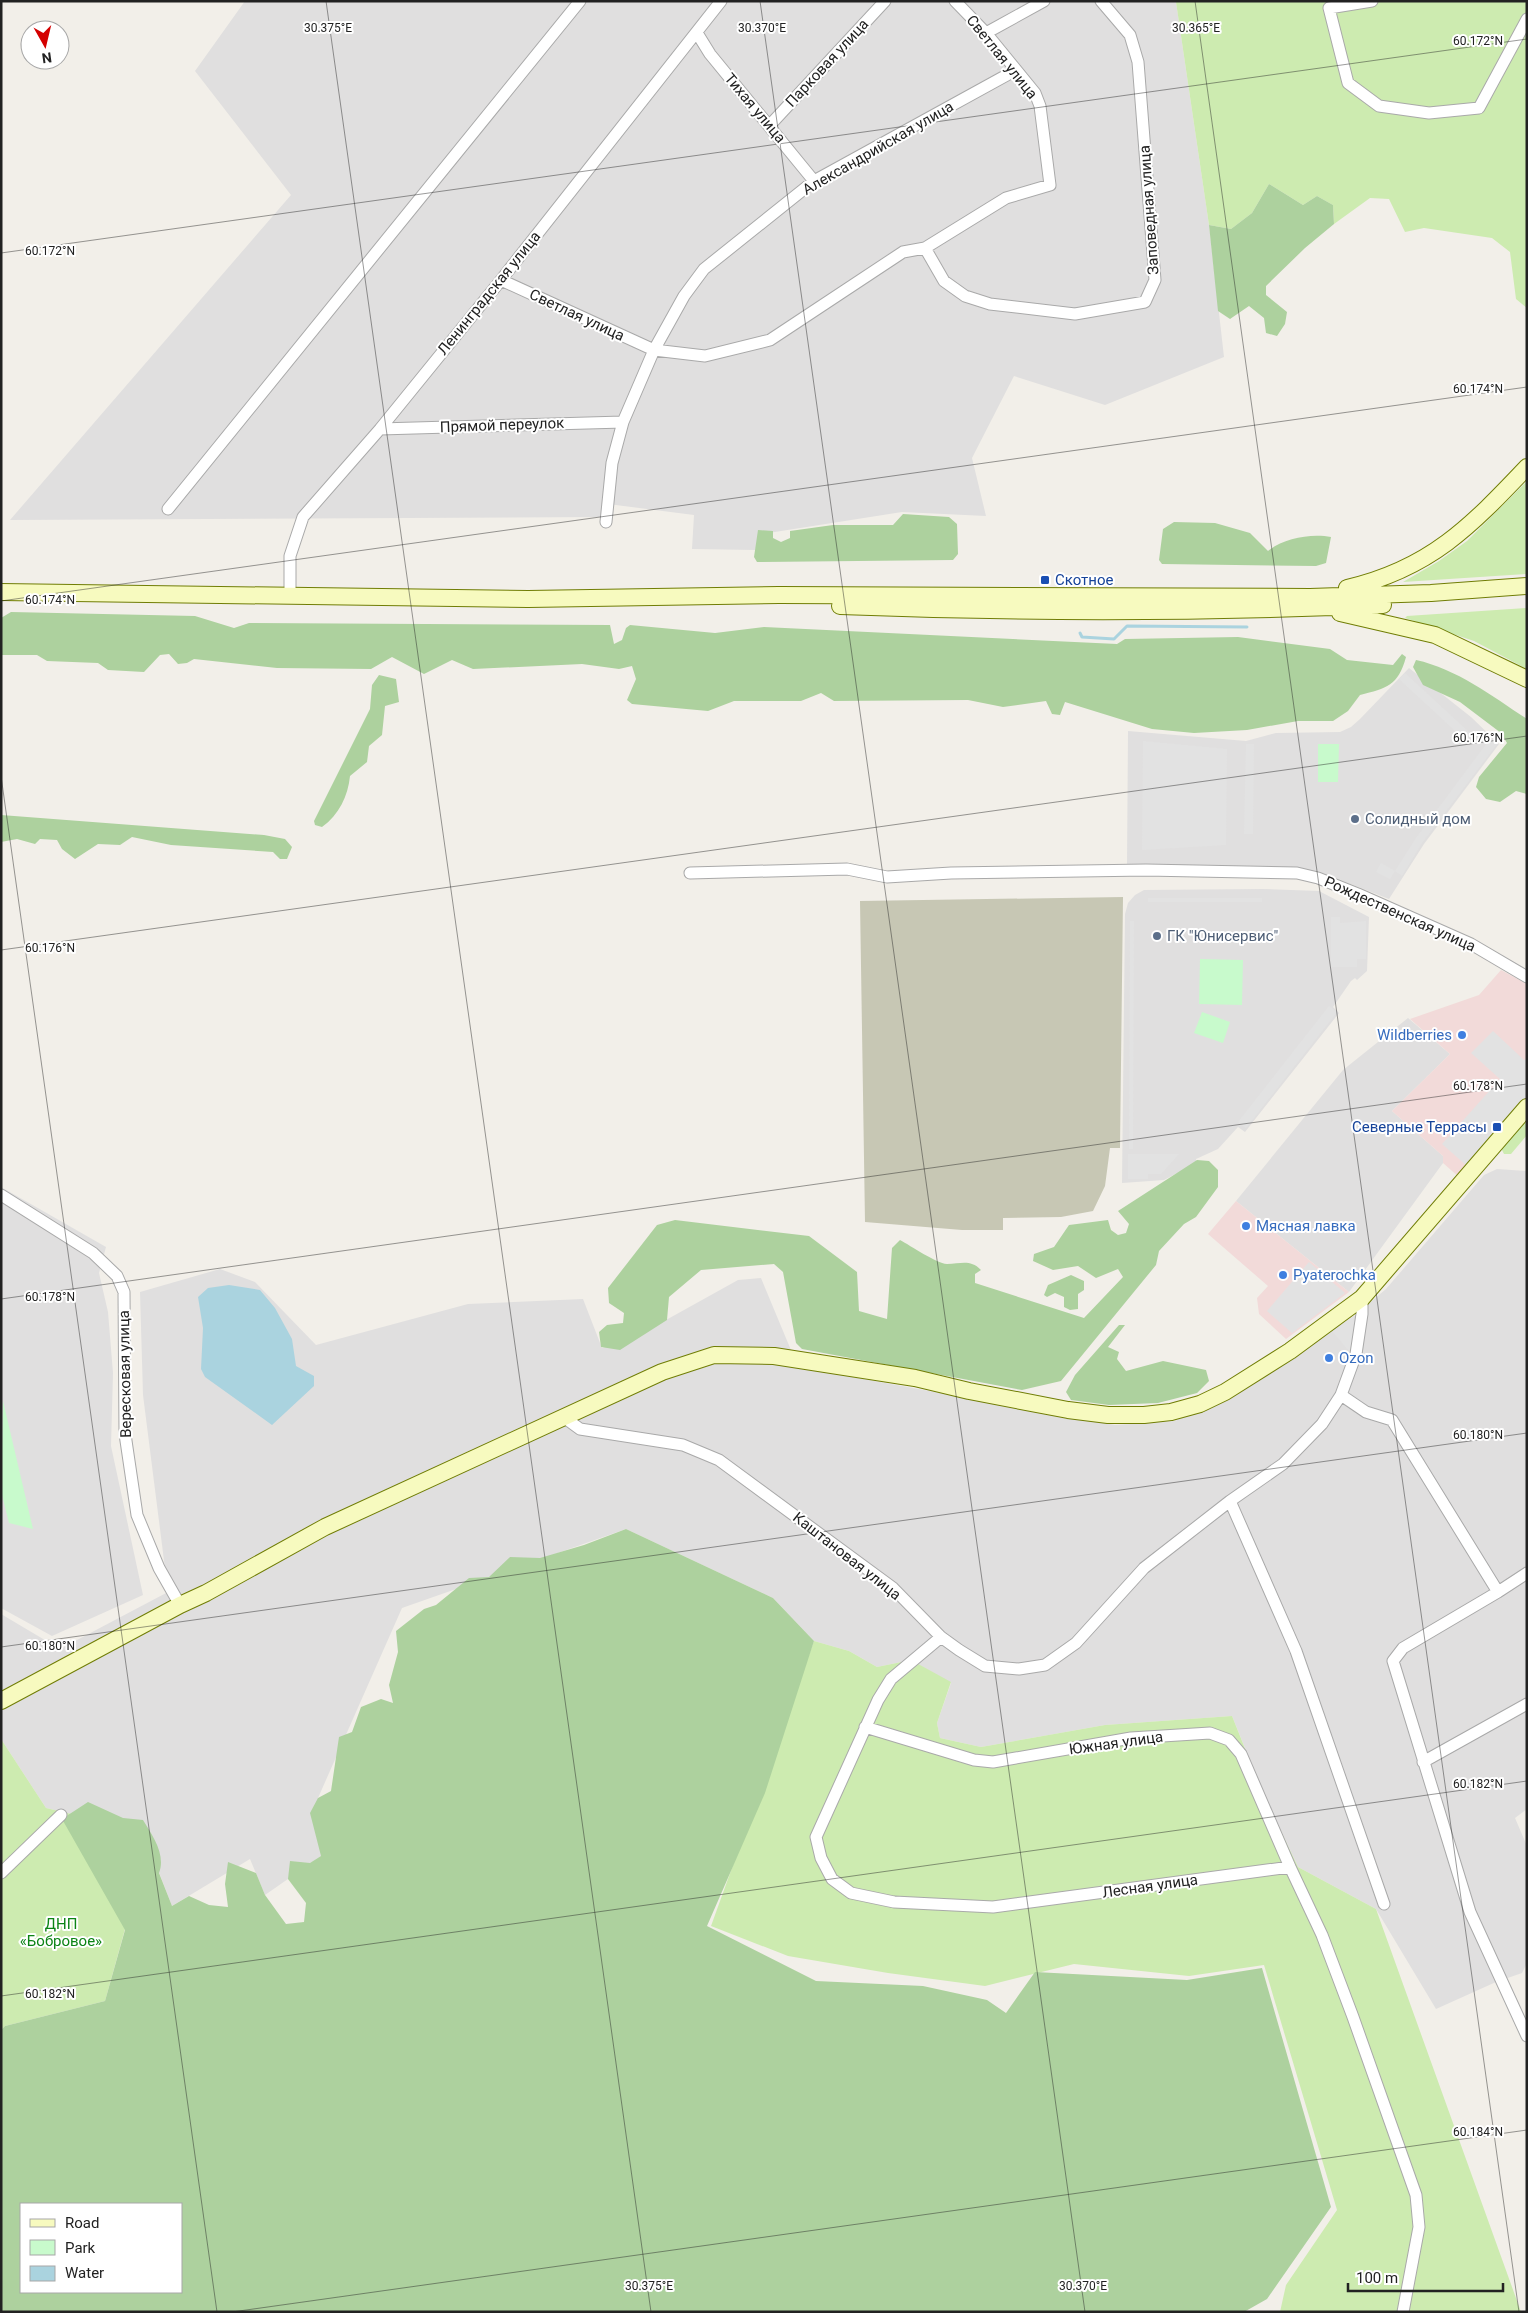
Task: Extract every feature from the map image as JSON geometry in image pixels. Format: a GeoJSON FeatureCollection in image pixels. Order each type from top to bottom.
{"type":"FeatureCollection","features":[{"type":"Feature","properties":{"kind":"main road"},"geometry":{"type":"LineString","coordinates":[[1312,602],[1391,575],[1434,554],[1462,533],[1527,466]]}},
{"type":"Feature","properties":{"kind":"main road"},"geometry":{"type":"LineString","coordinates":[[1312,602],[1527,586]]}},
{"type":"Feature","properties":{"kind":"main road"},"geometry":{"type":"LineString","coordinates":[[1,592],[290,597],[563,598],[779,595],[1312,602],[1527,597]]}},
{"type":"Feature","properties":{"kind":"main road"},"geometry":{"type":"LineString","coordinates":[[1312,602],[1435,635],[1527,680]]}},
{"type":"Feature","properties":{"kind":"main road"},"geometry":{"type":"LineString","coordinates":[[1,1701],[180,1605],[206,1593],[325,1527],[662,1372],[714,1355],[774,1356],[896,1375],[1076,1411],[1117,1415],[1144,1415],[1171,1412],[1200,1404],[1225,1392],[1290,1350],[1362,1298],[1527,1107]]}},
{"type":"Feature","properties":{"kind":"street"},"geometry":{"type":"LineString","coordinates":[[168,509],[580,1]]}},
{"type":"Feature","properties":{"kind":"street","name":"Парковая улица"},"geometry":{"type":"LineString","coordinates":[[770,125],[885,1]]}},
{"type":"Feature","properties":{"kind":"street","name":"Светлая улица"},"geometry":{"type":"LineString","coordinates":[[925,248],[1006,198],[1050,185],[1040,106],[1035,93],[986,33],[955,1]]}},
{"type":"Feature","properties":{"kind":"street"},"geometry":{"type":"LineString","coordinates":[[986,33],[1044,1]]}},
{"type":"Feature","properties":{"kind":"street","name":"Заповедная улица"},"geometry":{"type":"LineString","coordinates":[[925,248],[944,281],[965,296],[990,304],[1075,314],[1145,302],[1155,280],[1138,62],[1130,34],[1101,1]]}},
{"type":"Feature","properties":{"kind":"street"},"geometry":{"type":"LineString","coordinates":[[1372,1],[1329,8],[1348,83],[1379,106],[1429,112],[1479,108],[1527,19]]}},
{"type":"Feature","properties":{"kind":"street","name":"Ленинградская улица"},"geometry":{"type":"LineString","coordinates":[[290,597],[290,556],[301,522],[380,429],[501,280],[697,33],[716,3]]}},
{"type":"Feature","properties":{"kind":"street","name":"Тихая улица"},"geometry":{"type":"LineString","coordinates":[[697,33],[710,54],[814,181]]}},
{"type":"Feature","properties":{"kind":"street","name":"Александрийская улица"},"geometry":{"type":"LineString","coordinates":[[606,522],[612,464],[623,422],[654,350],[684,296],[704,269],[814,181],[1016,70]]}},
{"type":"Feature","properties":{"kind":"street"},"geometry":{"type":"LineString","coordinates":[[654,350],[705,356],[770,340],[903,252],[925,248]]}},
{"type":"Feature","properties":{"kind":"street","name":"Светлая улица"},"geometry":{"type":"LineString","coordinates":[[501,280],[654,350]]}},
{"type":"Feature","properties":{"kind":"street","name":"Прямой переулок"},"geometry":{"type":"LineString","coordinates":[[380,429],[623,422]]}},
{"type":"Feature","properties":{"kind":"street","name":"Рождественская улица"},"geometry":{"type":"LineString","coordinates":[[690,873],[847,869],[887,878],[951,873],[1266,871],[1297,873],[1318,878],[1358,894],[1471,944],[1527,977]]}},
{"type":"Feature","properties":{"kind":"street","name":"Вересковая улица"},"geometry":{"type":"LineString","coordinates":[[1,1195],[93,1253],[117,1276],[124,1292],[125,1434],[137,1514],[159,1568],[180,1605]]}},
{"type":"Feature","properties":{"kind":"street","name":"Каштановая улица"},"geometry":{"type":"LineString","coordinates":[[565,1418],[580,1429],[682,1445],[719,1460],[893,1588],[941,1637],[985,1666],[1019,1669],[1044,1665],[1076,1643],[1144,1568],[1230,1501],[1283,1464],[1322,1424],[1341,1395],[1356,1354],[1362,1314],[1362,1298]]}},
{"type":"Feature","properties":{"kind":"street"},"geometry":{"type":"LineString","coordinates":[[1341,1395],[1366,1412],[1392,1420],[1498,1592]]}},
{"type":"Feature","properties":{"kind":"street"},"geometry":{"type":"LineString","coordinates":[[1230,1501],[1296,1651],[1384,1904]]}},
{"type":"Feature","properties":{"kind":"street"},"geometry":{"type":"LineString","coordinates":[[1527,1572],[1498,1592],[1403,1648],[1393,1661],[1422,1762],[1470,1912],[1527,2036]]}},
{"type":"Feature","properties":{"kind":"street","name":"Лесная улица"},"geometry":{"type":"LineString","coordinates":[[941,1637],[891,1679],[865,1727],[816,1837],[821,1858],[832,1879],[851,1894],[894,1902],[993,1907],[1290,1867]]}},
{"type":"Feature","properties":{"kind":"street"},"geometry":{"type":"LineString","coordinates":[[1422,1762],[1527,1704]]}},
{"type":"Feature","properties":{"kind":"street","name":"Южная улица"},"geometry":{"type":"LineString","coordinates":[[865,1727],[974,1760],[993,1762],[1131,1738],[1210,1733],[1229,1740],[1240,1754],[1290,1867]]}},
{"type":"Feature","properties":{"kind":"street"},"geometry":{"type":"LineString","coordinates":[[1,1873],[61,1815]]}},
{"type":"Feature","properties":{"kind":"street"},"geometry":{"type":"LineString","coordinates":[[1290,1867],[1322,1935],[1350,2008],[1416,2195],[1419,2227],[1403,2312]]}},
{"type":"Feature","properties":{"kind":"shaded area"},"geometry":{"type":"Polygon","coordinates":[[[245,1],[1178,1],[1176,2],[1209,225],[1224,357],[1105,405],[1014,376],[972,458],[986,516],[902,512],[762,534],[755,550],[692,549],[694,515],[608,504],[601,517],[10,520],[291,195],[195,71],[245,1]]]}},
{"type":"Feature","properties":{"kind":"shaded area"},"geometry":{"type":"Polygon","coordinates":[[[1409,668],[1471,717],[1499,744],[1424,844],[1389,899],[1320,872],[1298,868],[1127,866],[1128,731],[1246,741],[1276,733],[1340,732],[1351,727],[1360,719],[1409,668]]]}},
{"type":"Feature","properties":{"kind":"shaded area"},"geometry":{"type":"Polygon","coordinates":[[[1405,673],[1472,735],[1466,741],[1399,679],[1405,673]]]}},
{"type":"Feature","properties":{"kind":"shaded area"},"geometry":{"type":"Polygon","coordinates":[[[1490,739],[1497,744],[1422,843],[1402,876],[1395,871],[1416,838],[1490,739]]]}},
{"type":"Feature","properties":{"kind":"shaded area"},"geometry":{"type":"Polygon","coordinates":[[[1143,741],[1227,749],[1226,845],[1142,850],[1143,741]]]}},
{"type":"Feature","properties":{"kind":"shaded area"},"geometry":{"type":"Polygon","coordinates":[[[1246,744],[1254,744],[1253,834],[1244,834],[1246,744]]]}},
{"type":"Feature","properties":{"kind":"shaded area"},"geometry":{"type":"Polygon","coordinates":[[[1381,863],[1395,871],[1390,879],[1376,872],[1381,863]]]}},
{"type":"Feature","properties":{"kind":"shaded area"},"geometry":{"type":"Polygon","coordinates":[[[1263,889],[1319,891],[1369,917],[1367,971],[1357,980],[1355,978],[1351,981],[1333,1007],[1339,1013],[1245,1132],[1238,1127],[1218,1149],[1196,1159],[1196,1163],[1164,1180],[1122,1183],[1125,914],[1128,903],[1135,895],[1144,890],[1263,889]]]}},
{"type":"Feature","properties":{"kind":"shaded area"},"geometry":{"type":"Polygon","coordinates":[[[1123,897],[1120,1148],[1110,1148],[1105,1186],[1093,1211],[1061,1217],[1003,1218],[1003,1230],[962,1230],[865,1222],[860,901],[1123,897]]]}},
{"type":"Feature","properties":{"kind":"shaded area"},"geometry":{"type":"Polygon","coordinates":[[[1148,898],[1262,898],[1262,902],[1148,902],[1148,898]]]}},
{"type":"Feature","properties":{"kind":"shaded area"},"geometry":{"type":"Polygon","coordinates":[[[1331,917],[1340,917],[1340,923],[1366,921],[1366,959],[1357,959],[1357,967],[1331,967],[1331,917]]]}},
{"type":"Feature","properties":{"kind":"shaded area"},"geometry":{"type":"Polygon","coordinates":[[[1130,921],[1134,921],[1133,1149],[1129,1149],[1130,921]]]}},
{"type":"Feature","properties":{"kind":"shaded area"},"geometry":{"type":"Polygon","coordinates":[[[1501,970],[1527,984],[1527,1099],[1460,1178],[1443,1163],[1443,1156],[1392,1111],[1450,1054],[1410,1019],[1479,995],[1501,970]]]}},
{"type":"Feature","properties":{"kind":"shaded area"},"geometry":{"type":"Polygon","coordinates":[[[1329,1006],[1337,1012],[1246,1128],[1238,1122],[1329,1006]]]}},
{"type":"Feature","properties":{"kind":"shaded area"},"geometry":{"type":"Polygon","coordinates":[[[1408,1018],[1450,1054],[1392,1111],[1443,1156],[1443,1163],[1349,1292],[1236,1201],[1343,1070],[1408,1018]]]}},
{"type":"Feature","properties":{"kind":"shaded area"},"geometry":{"type":"Polygon","coordinates":[[[1493,1031],[1524,1060],[1527,1058],[1527,1096],[1467,1166],[1442,1144],[1500,1079],[1471,1053],[1493,1031]]]}},
{"type":"Feature","properties":{"kind":"shaded area"},"geometry":{"type":"Polygon","coordinates":[[[1128,1154],[1179,1154],[1161,1174],[1148,1174],[1148,1179],[1128,1179],[1128,1154]]]}},
{"type":"Feature","properties":{"kind":"shaded area"},"geometry":{"type":"Polygon","coordinates":[[[1497,1169],[1527,1171],[1527,1809],[1515,1818],[1527,1846],[1527,1963],[1522,1973],[1496,1982],[1436,2009],[1376,1909],[1298,1867],[1262,1790],[1232,1716],[1105,1725],[981,1747],[940,1738],[937,1723],[951,1683],[911,1660],[877,1667],[849,1651],[814,1641],[773,1598],[626,1529],[402,1608],[318,1798],[321,1856],[265,1895],[250,1859],[172,1906],[143,1831],[46,1808],[1,1739],[1,1614],[60,1649],[168,1592],[143,1395],[140,1292],[220,1269],[255,1282],[316,1345],[468,1304],[583,1299],[602,1348],[630,1340],[738,1280],[761,1278],[798,1367],[1115,1425],[1175,1421],[1243,1390],[1354,1316],[1386,1289],[1484,1175],[1497,1169]]]}},
{"type":"Feature","properties":{"kind":"shaded area"},"geometry":{"type":"Polygon","coordinates":[[[1,1187],[106,1247],[99,1273],[108,1312],[113,1373],[111,1446],[143,1595],[52,1636],[1,1608],[1,1187]]]}},
{"type":"Feature","properties":{"kind":"shaded area"},"geometry":{"type":"Polygon","coordinates":[[[1236,1201],[1349,1292],[1286,1339],[1259,1314],[1257,1298],[1268,1286],[1208,1234],[1236,1201]]]}},
{"type":"Feature","properties":{"kind":"shaded area"},"geometry":{"type":"Polygon","coordinates":[[[1309,1262],[1345,1293],[1292,1333],[1267,1311],[1309,1262]]]}},
{"type":"Feature","properties":{"kind":"shaded area"},"geometry":{"type":"Polygon","coordinates":[[[1354,1316],[1353,1343],[1349,1351],[1332,1331],[1354,1316]]]}},
{"type":"Feature","properties":{"kind":"green space"},"geometry":{"type":"Polygon","coordinates":[[[1527,1],[1527,308],[1516,299],[1510,252],[1492,238],[1424,228],[1405,232],[1389,199],[1370,198],[1334,224],[1333,205],[1317,196],[1303,205],[1269,184],[1252,213],[1231,229],[1209,225],[1176,2],[1527,1]]]}},
{"type":"Feature","properties":{"kind":"green space"},"geometry":{"type":"Polygon","coordinates":[[[1269,184],[1303,205],[1317,196],[1333,205],[1334,224],[1305,248],[1266,286],[1266,295],[1287,312],[1285,324],[1277,336],[1266,333],[1264,318],[1249,306],[1230,319],[1218,311],[1209,225],[1231,229],[1252,213],[1269,184]]]}},
{"type":"Feature","properties":{"kind":"green space"},"geometry":{"type":"Polygon","coordinates":[[[1527,481],[1527,574],[1403,582],[1439,561],[1467,541],[1527,481]]]}},
{"type":"Feature","properties":{"kind":"green space"},"geometry":{"type":"Polygon","coordinates":[[[903,514],[949,517],[957,524],[958,554],[953,560],[757,562],[754,557],[758,530],[773,531],[773,538],[781,542],[790,538],[790,531],[833,525],[893,525],[903,514]]]}},
{"type":"Feature","properties":{"kind":"green space"},"geometry":{"type":"Polygon","coordinates":[[[1174,522],[1215,523],[1250,533],[1268,551],[1282,543],[1307,536],[1331,537],[1326,563],[1316,566],[1162,564],[1159,560],[1163,529],[1174,522]]]}},
{"type":"Feature","properties":{"kind":"green space"},"geometry":{"type":"Polygon","coordinates":[[[1527,608],[1527,669],[1474,641],[1405,618],[1407,616],[1527,608]]]}},
{"type":"Feature","properties":{"kind":"green space"},"geometry":{"type":"Polygon","coordinates":[[[11,612],[195,616],[234,628],[249,623],[610,625],[614,644],[622,640],[626,628],[630,625],[715,633],[764,627],[1117,644],[1125,639],[1238,637],[1330,649],[1347,660],[1393,665],[1402,654],[1406,657],[1403,667],[1395,680],[1384,688],[1360,695],[1348,711],[1333,721],[1298,721],[1247,730],[1194,733],[1152,729],[1065,702],[1060,715],[1052,714],[1046,701],[1003,707],[968,700],[834,701],[821,693],[801,701],[734,701],[708,711],[632,704],[627,700],[636,679],[632,666],[619,669],[582,664],[473,669],[452,660],[424,674],[392,657],[371,669],[277,668],[194,659],[187,663],[178,664],[169,654],[160,655],[144,672],[108,670],[98,663],[47,661],[37,655],[1,655],[1,618],[11,612]]]}},
{"type":"Feature","properties":{"kind":"green space"},"geometry":{"type":"Polygon","coordinates":[[[1416,660],[1431,664],[1460,677],[1527,719],[1527,794],[1516,791],[1500,802],[1486,799],[1476,787],[1479,777],[1507,743],[1501,733],[1460,702],[1423,685],[1413,667],[1416,660]]]}},
{"type":"Feature","properties":{"kind":"green space"},"geometry":{"type":"Polygon","coordinates":[[[379,675],[396,679],[399,702],[385,706],[382,735],[369,746],[367,762],[350,776],[345,798],[338,811],[322,827],[315,825],[314,821],[370,709],[372,685],[379,675]]]}},
{"type":"Feature","properties":{"kind":"green space"},"geometry":{"type":"Polygon","coordinates":[[[1318,744],[1339,744],[1338,782],[1318,782],[1318,744]]]}},
{"type":"Feature","properties":{"kind":"green space"},"geometry":{"type":"Polygon","coordinates":[[[1,815],[264,835],[285,839],[292,847],[287,859],[280,859],[273,852],[171,845],[132,837],[120,845],[98,844],[75,859],[62,849],[57,840],[40,839],[35,844],[17,839],[1,842],[1,815]]]}},
{"type":"Feature","properties":{"kind":"green space"},"geometry":{"type":"Polygon","coordinates":[[[1200,959],[1243,960],[1242,1005],[1199,1004],[1200,959]]]}},
{"type":"Feature","properties":{"kind":"green space"},"geometry":{"type":"Polygon","coordinates":[[[1202,1012],[1230,1022],[1223,1043],[1194,1033],[1202,1012]]]}},
{"type":"Feature","properties":{"kind":"green space"},"geometry":{"type":"Polygon","coordinates":[[[1527,1118],[1527,1135],[1511,1154],[1504,1154],[1501,1148],[1527,1118]]]}},
{"type":"Feature","properties":{"kind":"green space"},"geometry":{"type":"Polygon","coordinates":[[[1197,1160],[1209,1161],[1218,1170],[1218,1187],[1196,1217],[1184,1224],[1159,1251],[1156,1265],[1061,1381],[1022,1390],[802,1349],[796,1343],[783,1272],[774,1264],[701,1270],[669,1297],[667,1320],[620,1350],[601,1347],[599,1332],[607,1325],[623,1323],[624,1313],[609,1303],[608,1288],[657,1225],[675,1220],[809,1236],[857,1272],[859,1311],[887,1319],[892,1248],[900,1240],[942,1263],[973,1264],[981,1270],[975,1274],[975,1283],[1084,1318],[1123,1277],[1118,1269],[1096,1278],[1078,1266],[1053,1270],[1033,1261],[1034,1254],[1054,1247],[1069,1225],[1108,1220],[1111,1230],[1118,1235],[1126,1233],[1129,1224],[1118,1211],[1197,1160]]]}},
{"type":"Feature","properties":{"kind":"green space"},"geometry":{"type":"Polygon","coordinates":[[[1071,1275],[1084,1281],[1084,1290],[1078,1294],[1078,1309],[1070,1310],[1064,1307],[1064,1297],[1055,1293],[1047,1297],[1044,1295],[1048,1285],[1071,1275]]]}},
{"type":"Feature","properties":{"kind":"green space"},"geometry":{"type":"Polygon","coordinates":[[[1119,1325],[1125,1325],[1108,1347],[1119,1352],[1117,1359],[1126,1371],[1163,1361],[1206,1370],[1209,1381],[1197,1393],[1158,1403],[1109,1405],[1071,1400],[1066,1392],[1075,1375],[1119,1325]]]}},
{"type":"Feature","properties":{"kind":"green space"},"geometry":{"type":"Polygon","coordinates":[[[3,1401],[33,1529],[9,1523],[1,1491],[3,1401]]]}},
{"type":"Feature","properties":{"kind":"green space"},"geometry":{"type":"Polygon","coordinates":[[[626,1529],[773,1598],[814,1641],[765,1793],[707,1926],[816,1981],[923,1986],[987,2000],[1006,2013],[1035,1972],[1187,1980],[1262,1968],[1331,2207],[1267,2299],[1244,2312],[1,2312],[1,2030],[5,2026],[105,2001],[125,1930],[62,1819],[88,1802],[123,1818],[143,1820],[151,1832],[160,1853],[161,1866],[159,1873],[172,1906],[189,1896],[209,1905],[228,1907],[225,1884],[228,1862],[256,1873],[265,1895],[286,1924],[304,1922],[306,1903],[288,1879],[290,1861],[310,1863],[321,1856],[310,1813],[318,1798],[331,1791],[339,1737],[352,1732],[361,1707],[381,1699],[393,1703],[389,1685],[398,1652],[396,1631],[424,1609],[436,1605],[469,1578],[489,1577],[510,1557],[540,1558],[584,1545],[626,1529]]]}},
{"type":"Feature","properties":{"kind":"green space"},"geometry":{"type":"Polygon","coordinates":[[[814,1641],[849,1651],[877,1667],[911,1660],[951,1682],[937,1723],[940,1738],[981,1747],[1105,1725],[1232,1716],[1262,1791],[1298,1867],[1376,1909],[1521,2312],[1280,2312],[1286,2285],[1337,2210],[1264,1965],[1189,1976],[1074,1964],[985,1986],[888,1973],[788,1956],[711,1926],[814,1641]]]}},
{"type":"Feature","properties":{"kind":"green space","name":"ДНП «Бобровое»"},"geometry":{"type":"Polygon","coordinates":[[[1,1739],[46,1808],[80,1816],[125,1929],[105,2001],[5,2026],[1,2030],[1,1739]]]}},
{"type":"Feature","properties":{"kind":"water"},"geometry":{"type":"Polygon","coordinates":[[[229,1285],[260,1290],[275,1308],[292,1339],[296,1366],[314,1376],[314,1386],[272,1425],[205,1377],[201,1369],[203,1328],[198,1297],[208,1288],[229,1285]]]}},
{"type":"Feature","properties":{"kind":"waterway"},"geometry":{"type":"LineString","coordinates":[[1080,633],[1082,637],[1114,639],[1127,626],[1247,627]]}},
{"type":"Feature","properties":{"kind":"place","name":"Скотное"},"geometry":{"type":"Point","coordinates":[1045,580]}},
{"type":"Feature","properties":{"kind":"place","name":"Солидный дом"},"geometry":{"type":"Point","coordinates":[1355,819]}},
{"type":"Feature","properties":{"kind":"place","name":"ГК \"Юнисервис\""},"geometry":{"type":"Point","coordinates":[1157,936]}},
{"type":"Feature","properties":{"kind":"place","name":"Wildberries"},"geometry":{"type":"Point","coordinates":[1462,1035]}},
{"type":"Feature","properties":{"kind":"place","name":"Северные Террасы"},"geometry":{"type":"Point","coordinates":[1497,1127]}},
{"type":"Feature","properties":{"kind":"place","name":"Мясная лавка"},"geometry":{"type":"Point","coordinates":[1246,1226]}},
{"type":"Feature","properties":{"kind":"place","name":"Pyaterochka"},"geometry":{"type":"Point","coordinates":[1283,1275]}},
{"type":"Feature","properties":{"kind":"place","name":"Ozon"},"geometry":{"type":"Point","coordinates":[1329,1358]}}]}
